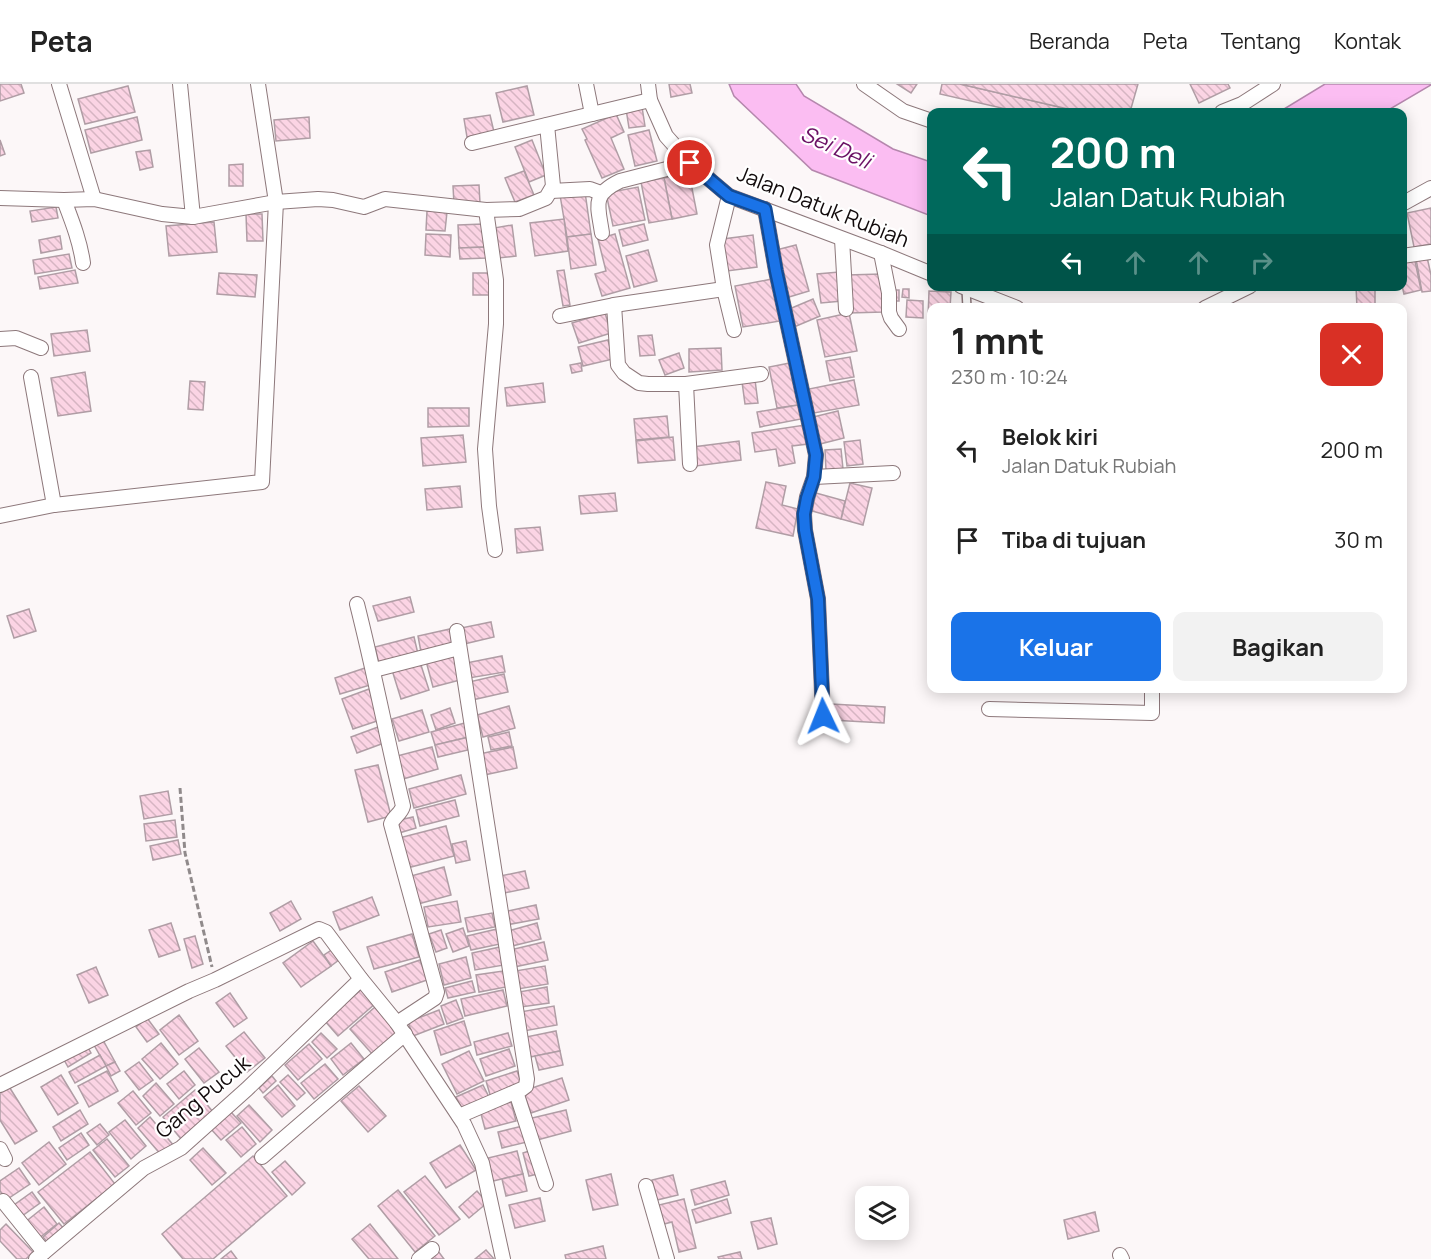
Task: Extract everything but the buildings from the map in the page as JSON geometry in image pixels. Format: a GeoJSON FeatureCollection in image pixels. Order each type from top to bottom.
{"type":"FeatureCollection","features":[{"type":"Feature","properties":{"kind":"street"},"geometry":{"type":"LineString","coordinates":[[59,84],[94,199]]}},
{"type":"Feature","properties":{"kind":"street"},"geometry":{"type":"LineString","coordinates":[[180,84],[193,217]]}},
{"type":"Feature","properties":{"kind":"street"},"geometry":{"type":"LineString","coordinates":[[0,516],[54,505],[262,482],[276,202],[258,84]]}},
{"type":"Feature","properties":{"kind":"street"},"geometry":{"type":"LineString","coordinates":[[586,84],[592,114]]}},
{"type":"Feature","properties":{"kind":"street","name":"Jalan Datuk Rubiah"},"geometry":{"type":"LineString","coordinates":[[648,84],[650,100],[666,136],[690,163],[729,196],[927,272]]}},
{"type":"Feature","properties":{"kind":"street"},"geometry":{"type":"LineString","coordinates":[[864,84],[903,111],[927,120]]}},
{"type":"Feature","properties":{"kind":"street"},"geometry":{"type":"LineString","coordinates":[[1232,108],[1273,84]]}},
{"type":"Feature","properties":{"kind":"street"},"geometry":{"type":"LineString","coordinates":[[472,143],[650,100]]}},
{"type":"Feature","properties":{"kind":"street"},"geometry":{"type":"LineString","coordinates":[[0,198],[94,199],[162,214],[193,217],[276,202],[333,200],[364,207],[385,199],[486,210],[519,209],[546,198],[551,191],[547,125]]}},
{"type":"Feature","properties":{"kind":"street"},"geometry":{"type":"LineString","coordinates":[[602,233],[598,201],[601,193],[620,181],[690,163]]}},
{"type":"Feature","properties":{"kind":"street"},"geometry":{"type":"LineString","coordinates":[[1407,201],[1431,188]]}},
{"type":"Feature","properties":{"kind":"street"},"geometry":{"type":"LineString","coordinates":[[551,191],[590,189],[601,193]]}},
{"type":"Feature","properties":{"kind":"street"},"geometry":{"type":"LineString","coordinates":[[729,196],[717,246],[734,330]]}},
{"type":"Feature","properties":{"kind":"street"},"geometry":{"type":"LineString","coordinates":[[64,200],[81,248],[83,263]]}},
{"type":"Feature","properties":{"kind":"street"},"geometry":{"type":"LineString","coordinates":[[765,209],[776,271],[816,455],[814,477],[804,514],[818,599],[823,716]]}},
{"type":"Feature","properties":{"kind":"street"},"geometry":{"type":"LineString","coordinates":[[486,210],[496,280],[496,324],[484,449],[495,550]]}},
{"type":"Feature","properties":{"kind":"street"},"geometry":{"type":"LineString","coordinates":[[842,239],[846,309]]}},
{"type":"Feature","properties":{"kind":"street"},"geometry":{"type":"LineString","coordinates":[[881,253],[889,293],[889,312],[899,329]]}},
{"type":"Feature","properties":{"kind":"street"},"geometry":{"type":"LineString","coordinates":[[1407,255],[1431,253]]}},
{"type":"Feature","properties":{"kind":"street"},"geometry":{"type":"LineString","coordinates":[[560,316],[614,305],[724,289]]}},
{"type":"Feature","properties":{"kind":"street"},"geometry":{"type":"LineString","coordinates":[[972,291],[1004,303]]}},
{"type":"Feature","properties":{"kind":"street"},"geometry":{"type":"LineString","coordinates":[[1215,303],[1240,291]]}},
{"type":"Feature","properties":{"kind":"street"},"geometry":{"type":"LineString","coordinates":[[614,305],[618,365],[624,373],[639,383],[686,384],[761,374]]}},
{"type":"Feature","properties":{"kind":"street"},"geometry":{"type":"LineString","coordinates":[[0,339],[16,338],[41,348]]}},
{"type":"Feature","properties":{"kind":"street"},"geometry":{"type":"LineString","coordinates":[[31,377],[54,505]]}},
{"type":"Feature","properties":{"kind":"street"},"geometry":{"type":"LineString","coordinates":[[686,384],[690,464]]}},
{"type":"Feature","properties":{"kind":"street"},"geometry":{"type":"LineString","coordinates":[[814,477],[893,473]]}},
{"type":"Feature","properties":{"kind":"street"},"geometry":{"type":"LineString","coordinates":[[262,1157],[435,998],[437,992],[391,824],[402,811],[403,806],[374,670],[357,604]]}},
{"type":"Feature","properties":{"kind":"street"},"geometry":{"type":"LineString","coordinates":[[457,631],[527,1079],[526,1086],[516,1092],[459,1116]]}},
{"type":"Feature","properties":{"kind":"street"},"geometry":{"type":"LineString","coordinates":[[374,670],[459,648]]}},
{"type":"Feature","properties":{"kind":"street"},"geometry":{"type":"LineString","coordinates":[[990,709],[1152,713],[1152,693]]}},
{"type":"Feature","properties":{"kind":"street"},"geometry":{"type":"LineString","coordinates":[[0,1085],[319,929],[326,932],[401,1029],[464,1124],[482,1163],[503,1259]]}},
{"type":"Feature","properties":{"kind":"street","name":"Gang Pucuk"},"geometry":{"type":"LineString","coordinates":[[40,1255],[144,1168],[181,1148],[247,1089],[361,979]]}},
{"type":"Feature","properties":{"kind":"street"},"geometry":{"type":"LineString","coordinates":[[516,1092],[546,1184]]}},
{"type":"Feature","properties":{"kind":"street"},"geometry":{"type":"LineString","coordinates":[[646,1186],[667,1259]]}},
{"type":"Feature","properties":{"kind":"street"},"geometry":{"type":"LineString","coordinates":[[3,1201],[40,1255]]}},
{"type":"Feature","properties":{"kind":"street"},"geometry":{"type":"LineString","coordinates":[[419,1259],[432,1249]]}},
{"type":"Feature","properties":{"kind":"path"},"geometry":{"type":"LineString","coordinates":[[180,788],[185,853],[215,980]]}},
{"type":"Feature","properties":{"kind":"water","name":"Sei Deli"},"geometry":{"type":"Polygon","coordinates":[[[729,84],[796,84],[804,96],[893,149],[927,161],[927,214],[812,170],[734,96],[729,84]]]}},
{"type":"Feature","properties":{"kind":"water"},"geometry":{"type":"Polygon","coordinates":[[[1325,84],[1431,84],[1392,108],[1286,108],[1325,84]]]}},
{"type":"Feature","properties":{"kind":"route"},"geometry":{"type":"LineString","coordinates":[[690,163],[729,196],[765,209],[776,271],[816,455],[814,477],[804,514],[818,599],[823,716]]}}]}
